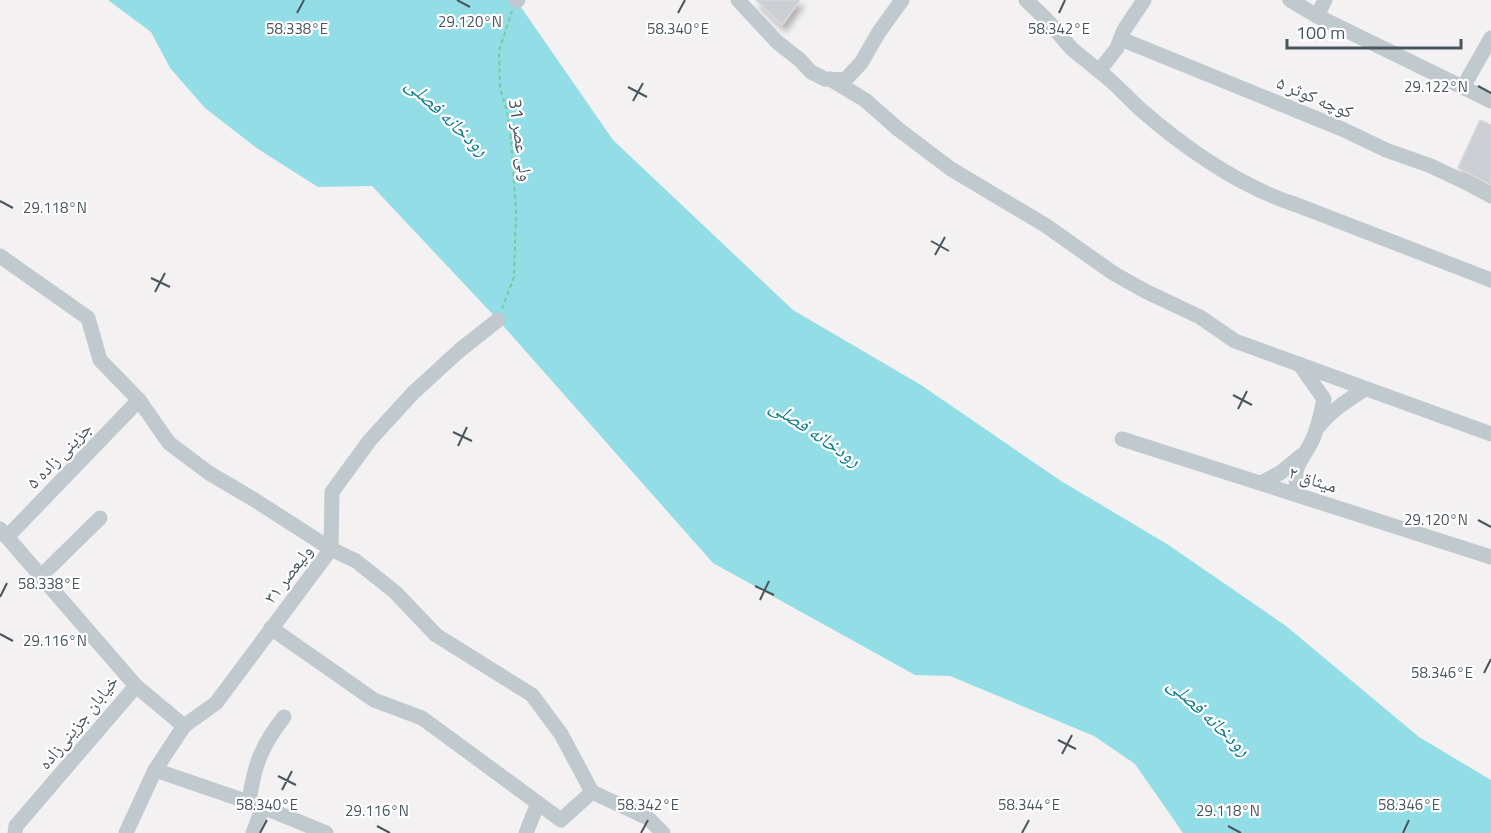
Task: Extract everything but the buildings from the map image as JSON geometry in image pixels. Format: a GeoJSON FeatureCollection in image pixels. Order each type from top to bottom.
{"type":"FeatureCollection","features":[{"type":"Feature","properties":{"kind":"street"},"geometry":{"type":"LineString","coordinates":[[738,0],[777,42],[811,72],[825,79],[845,80],[861,63],[879,32],[902,0]]}},
{"type":"Feature","properties":{"kind":"street"},"geometry":{"type":"LineString","coordinates":[[1026,0],[1072,49],[1114,82],[1138,107],[1183,145],[1212,164],[1274,197],[1491,280]]}},
{"type":"Feature","properties":{"kind":"street"},"geometry":{"type":"LineString","coordinates":[[1099,71],[1117,48],[1124,30],[1144,0]]}},
{"type":"Feature","properties":{"kind":"street"},"geometry":{"type":"LineString","coordinates":[[1290,0],[1317,16],[1491,101]]}},
{"type":"Feature","properties":{"kind":"street"},"geometry":{"type":"LineString","coordinates":[[1317,16],[1325,0]]}},
{"type":"Feature","properties":{"kind":"street"},"geometry":{"type":"LineString","coordinates":[[1463,87],[1491,38]]}},
{"type":"Feature","properties":{"kind":"street","name":"کوچه کوثر ۵"},"geometry":{"type":"LineString","coordinates":[[1121,39],[1342,129],[1386,150],[1431,166],[1491,196]]}},
{"type":"Feature","properties":{"kind":"street"},"geometry":{"type":"LineString","coordinates":[[830,79],[865,100],[898,129],[951,169],[1045,225],[1113,273],[1144,291],[1200,317],[1235,341],[1491,434]]}},
{"type":"Feature","properties":{"kind":"street"},"geometry":{"type":"LineString","coordinates":[[0,256],[88,318],[100,360],[139,400],[169,443],[209,473],[331,549],[356,561],[395,592],[436,635],[532,695],[561,734],[592,792],[648,818],[663,833]]}},
{"type":"Feature","properties":{"kind":"street","name":"ولیعصر ۳۱"},"geometry":{"type":"LineString","coordinates":[[126,833],[155,770],[184,726],[216,703],[331,549],[332,492],[370,440],[412,393],[498,320]]}},
{"type":"Feature","properties":{"kind":"street"},"geometry":{"type":"LineString","coordinates":[[1299,495],[1294,478],[1298,463],[1320,421],[1324,399],[1300,365]]}},
{"type":"Feature","properties":{"kind":"street"},"geometry":{"type":"LineString","coordinates":[[1316,431],[1328,415],[1365,389]]}},
{"type":"Feature","properties":{"kind":"street","name":"جزینی زاده ۵"},"geometry":{"type":"LineString","coordinates":[[4,533],[139,400]]}},
{"type":"Feature","properties":{"kind":"street","name":"میثاق ۲"},"geometry":{"type":"LineString","coordinates":[[1122,439],[1491,557]]}},
{"type":"Feature","properties":{"kind":"street"},"geometry":{"type":"LineString","coordinates":[[1261,483],[1280,473],[1304,453]]}},
{"type":"Feature","properties":{"kind":"street"},"geometry":{"type":"LineString","coordinates":[[41,576],[100,518]]}},
{"type":"Feature","properties":{"kind":"street","name":"خیابان جزینی‌زاده"},"geometry":{"type":"LineString","coordinates":[[4,533],[136,686],[16,826],[15,833]]}},
{"type":"Feature","properties":{"kind":"street"},"geometry":{"type":"LineString","coordinates":[[272,628],[374,700],[422,718],[561,820],[592,792]]}},
{"type":"Feature","properties":{"kind":"street"},"geometry":{"type":"LineString","coordinates":[[136,686],[184,726]]}},
{"type":"Feature","properties":{"kind":"street"},"geometry":{"type":"LineString","coordinates":[[253,833],[256,805],[252,779],[259,756],[284,717]]}},
{"type":"Feature","properties":{"kind":"street"},"geometry":{"type":"LineString","coordinates":[[155,770],[256,805],[326,833]]}},
{"type":"Feature","properties":{"kind":"street"},"geometry":{"type":"LineString","coordinates":[[526,833],[538,803]]}},
{"type":"Feature","properties":{"kind":"path","name":"ولی عصر 31"},"geometry":{"type":"LineString","coordinates":[[498,320],[514,277],[516,212],[511,140],[507,111],[500,88],[500,51],[509,16],[518,1]]}},
{"type":"Feature","properties":{"kind":"water","name":"رودخانه فصلی"},"geometry":{"type":"Polygon","coordinates":[[[108,0],[516,0],[613,140],[793,310],[921,385],[1061,481],[1167,544],[1286,626],[1419,737],[1491,780],[1491,833],[1183,833],[1135,764],[1094,736],[950,676],[915,675],[713,563],[498,320],[372,186],[318,187],[258,149],[205,108],[170,68],[151,32],[108,0]]]}}]}
